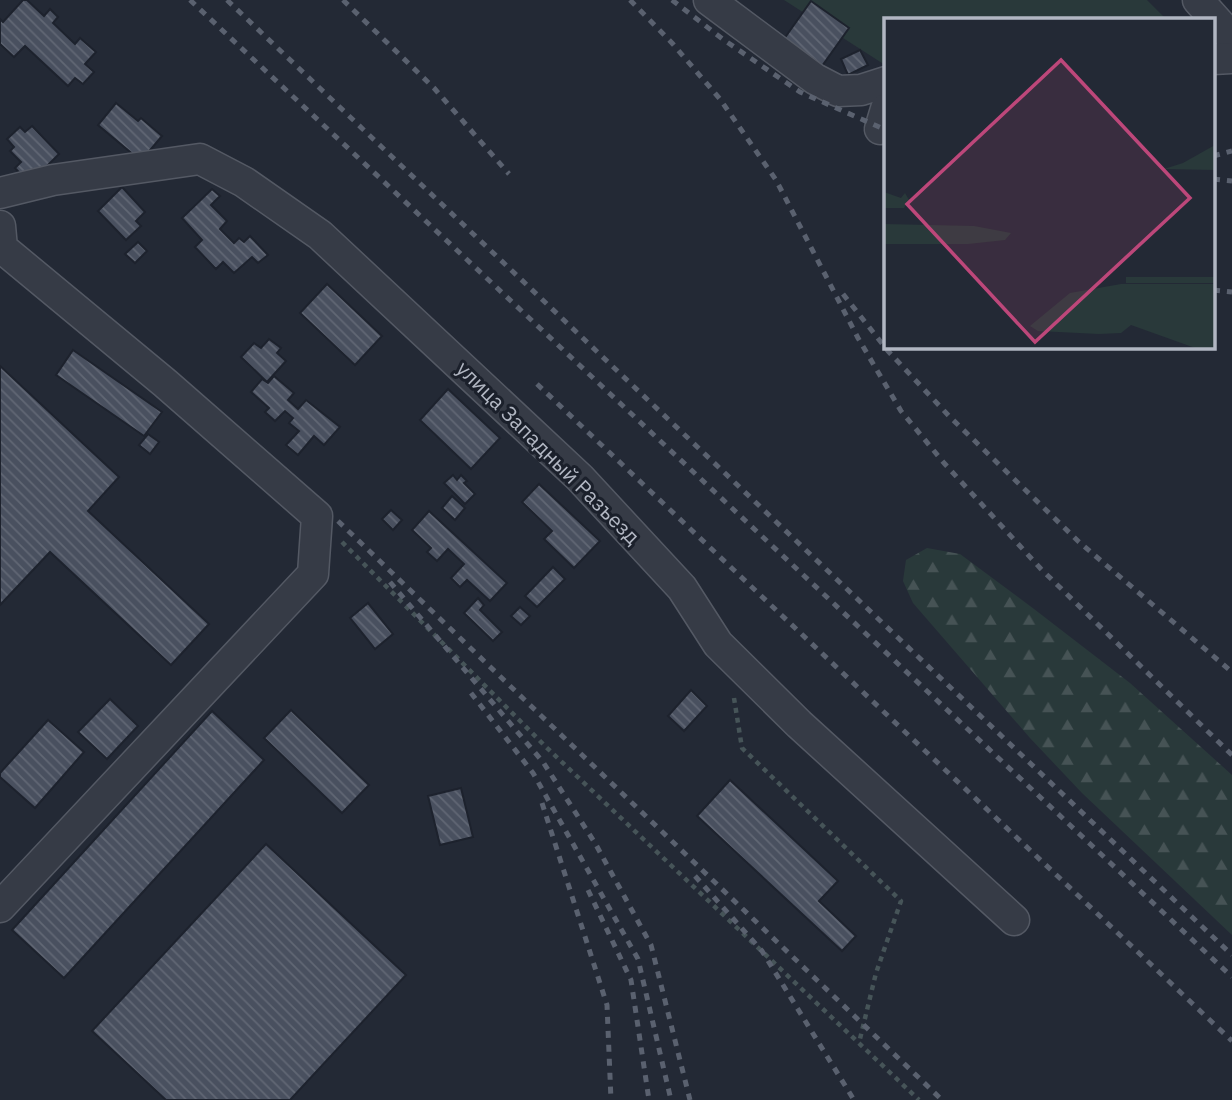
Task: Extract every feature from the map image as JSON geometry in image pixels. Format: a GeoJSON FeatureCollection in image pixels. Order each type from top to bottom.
{"type":"FeatureCollection","features":[{"type":"Feature","properties":{"kind":"street"},"geometry":{"type":"LineString","coordinates":[[709,0],[815,79],[838,91],[862,90],[884,83]]}},
{"type":"Feature","properties":{"kind":"street"},"geometry":{"type":"LineString","coordinates":[[1198,0],[1232,38]]}},
{"type":"Feature","properties":{"kind":"street"},"geometry":{"type":"LineString","coordinates":[[1214,60],[1232,58]]}},
{"type":"Feature","properties":{"kind":"street","name":"улица Западный Разъезд"},"geometry":{"type":"LineString","coordinates":[[0,193],[53,180],[200,159],[244,182],[320,235],[580,478],[682,588],[718,644],[799,723],[1014,920]]}},
{"type":"Feature","properties":{"kind":"street"},"geometry":{"type":"LineString","coordinates":[[0,226],[2,248],[165,383],[317,516],[313,574],[0,907]]}},
{"type":"Feature","properties":{"kind":"path"},"geometry":{"type":"LineString","coordinates":[[317,516],[547,747],[919,1100]]}},
{"type":"Feature","properties":{"kind":"path"},"geometry":{"type":"LineString","coordinates":[[732,690],[742,748],[901,901],[876,973],[859,1043]]}},
{"type":"Feature","properties":{"kind":"green space"},"geometry":{"type":"Polygon","coordinates":[[[784,0],[1147,0],[1165,18],[884,18],[884,64],[784,0]]]}},
{"type":"Feature","properties":{"kind":"green space"},"geometry":{"type":"Polygon","coordinates":[[[927,548],[960,554],[1034,609],[1130,683],[1232,775],[1232,935],[1082,793],[1030,738],[913,603],[903,581],[906,560],[927,548]]]}},
{"type":"Feature","properties":{"kind":"building"},"geometry":{"type":"Polygon","coordinates":[[[23,0],[27,0],[44,16],[50,9],[58,17],[53,23],[75,44],[80,38],[96,52],[85,64],[94,72],[83,84],[75,78],[68,86],[25,46],[14,57],[0,44],[0,19],[3,22],[23,0]]]}},
{"type":"Feature","properties":{"kind":"building"},"geometry":{"type":"Polygon","coordinates":[[[811,1],[849,28],[822,66],[784,39],[811,1]]]}},
{"type":"Feature","properties":{"kind":"building"},"geometry":{"type":"Polygon","coordinates":[[[860,50],[868,65],[848,75],[841,59],[860,50]]]}},
{"type":"Feature","properties":{"kind":"building"},"geometry":{"type":"Polygon","coordinates":[[[116,103],[138,121],[141,118],[162,136],[141,161],[98,125],[116,103]]]}},
{"type":"Feature","properties":{"kind":"building"},"geometry":{"type":"Polygon","coordinates":[[[32,126],[59,154],[35,178],[26,180],[15,168],[21,162],[10,151],[14,147],[7,139],[20,127],[25,132],[32,126]]]}},
{"type":"Feature","properties":{"kind":"building"},"geometry":{"type":"Polygon","coordinates":[[[122,187],[145,212],[136,221],[141,226],[126,240],[98,211],[122,187]]]}},
{"type":"Feature","properties":{"kind":"building"},"geometry":{"type":"Polygon","coordinates":[[[212,189],[220,196],[211,205],[227,221],[220,229],[234,243],[239,238],[244,242],[250,236],[268,255],[258,263],[252,257],[234,273],[223,262],[216,269],[195,247],[202,240],[182,218],[212,189]]]}},
{"type":"Feature","properties":{"kind":"building"},"geometry":{"type":"Polygon","coordinates":[[[138,242],[147,251],[135,263],[125,254],[138,242]]]}},
{"type":"Feature","properties":{"kind":"building"},"geometry":{"type":"Polygon","coordinates":[[[327,284],[382,336],[355,365],[300,313],[327,284]]]}},
{"type":"Feature","properties":{"kind":"building"},"geometry":{"type":"Polygon","coordinates":[[[269,339],[281,348],[277,353],[286,361],[267,382],[241,357],[254,343],[261,348],[269,339]]]}},
{"type":"Feature","properties":{"kind":"building"},"geometry":{"type":"Polygon","coordinates":[[[73,350],[162,412],[144,436],[56,375],[73,350]]]}},
{"type":"Feature","properties":{"kind":"building"},"geometry":{"type":"Polygon","coordinates":[[[0,366],[119,477],[88,511],[209,624],[171,665],[50,552],[0,605],[0,366]]]}},
{"type":"Feature","properties":{"kind":"building"},"geometry":{"type":"Polygon","coordinates":[[[274,376],[294,393],[288,400],[298,409],[306,400],[340,427],[324,445],[314,436],[298,455],[286,445],[299,431],[289,423],[293,418],[285,411],[275,421],[265,412],[269,408],[251,392],[262,379],[268,383],[274,376]]]}},
{"type":"Feature","properties":{"kind":"building"},"geometry":{"type":"Polygon","coordinates":[[[448,389],[500,438],[471,469],[420,420],[448,389]]]}},
{"type":"Feature","properties":{"kind":"building"},"geometry":{"type":"Polygon","coordinates":[[[148,434],[159,442],[150,454],[139,445],[148,434]]]}},
{"type":"Feature","properties":{"kind":"building"},"geometry":{"type":"Polygon","coordinates":[[[453,475],[457,480],[461,475],[467,481],[464,483],[475,494],[465,504],[444,483],[453,475]]]}},
{"type":"Feature","properties":{"kind":"building"},"geometry":{"type":"Polygon","coordinates":[[[539,484],[600,541],[574,568],[544,539],[552,531],[522,502],[539,484]]]}},
{"type":"Feature","properties":{"kind":"building"},"geometry":{"type":"Polygon","coordinates":[[[452,496],[465,508],[455,520],[442,508],[452,496]]]}},
{"type":"Feature","properties":{"kind":"building"},"geometry":{"type":"Polygon","coordinates":[[[391,510],[402,520],[393,530],[382,519],[391,510]]]}},
{"type":"Feature","properties":{"kind":"building"},"geometry":{"type":"Polygon","coordinates":[[[429,511],[507,583],[490,601],[467,580],[460,587],[451,578],[464,564],[448,549],[437,561],[427,552],[431,548],[412,530],[429,511]]]}},
{"type":"Feature","properties":{"kind":"building"},"geometry":{"type":"Polygon","coordinates":[[[553,567],[565,579],[537,607],[525,596],[553,567]]]}},
{"type":"Feature","properties":{"kind":"building"},"geometry":{"type":"Polygon","coordinates":[[[478,598],[484,605],[480,610],[502,632],[493,641],[464,613],[478,598]]]}},
{"type":"Feature","properties":{"kind":"building"},"geometry":{"type":"Polygon","coordinates":[[[368,603],[393,634],[375,649],[350,618],[368,603]]]}},
{"type":"Feature","properties":{"kind":"building"},"geometry":{"type":"Polygon","coordinates":[[[520,607],[530,616],[521,625],[511,616],[520,607]]]}},
{"type":"Feature","properties":{"kind":"building"},"geometry":{"type":"Polygon","coordinates":[[[691,690],[707,706],[684,731],[668,716],[691,690]]]}},
{"type":"Feature","properties":{"kind":"building"},"geometry":{"type":"Polygon","coordinates":[[[110,699],[138,726],[107,759],[78,732],[110,699]]]}},
{"type":"Feature","properties":{"kind":"building"},"geometry":{"type":"Polygon","coordinates":[[[291,710],[369,785],[342,813],[264,738],[291,710]]]}},
{"type":"Feature","properties":{"kind":"building"},"geometry":{"type":"Polygon","coordinates":[[[212,711],[264,760],[64,978],[12,930],[212,711]]]}},
{"type":"Feature","properties":{"kind":"building"},"geometry":{"type":"Polygon","coordinates":[[[48,720],[84,752],[35,808],[0,777],[0,773],[48,720]]]}},
{"type":"Feature","properties":{"kind":"building"},"geometry":{"type":"Polygon","coordinates":[[[730,780],[838,881],[819,901],[856,936],[842,951],[697,816],[730,780]]]}},
{"type":"Feature","properties":{"kind":"building"},"geometry":{"type":"Polygon","coordinates":[[[461,788],[473,837],[440,845],[428,796],[461,788]]]}},
{"type":"Feature","properties":{"kind":"building"},"geometry":{"type":"Polygon","coordinates":[[[266,844],[406,975],[290,1100],[166,1100],[92,1031],[266,844]]]}},
{"type":"Feature","properties":{"kind":"railway"},"geometry":{"type":"LineString","coordinates":[[190,0],[1232,977]]}},
{"type":"Feature","properties":{"kind":"railway"},"geometry":{"type":"LineString","coordinates":[[227,0],[1232,955]]}},
{"type":"Feature","properties":{"kind":"railway"},"geometry":{"type":"LineString","coordinates":[[343,0],[434,88],[509,174]]}},
{"type":"Feature","properties":{"kind":"railway"},"geometry":{"type":"LineString","coordinates":[[630,0],[672,43],[720,99],[776,180],[858,338],[901,411],[944,463],[1041,569],[1232,755]]}},
{"type":"Feature","properties":{"kind":"railway"},"geometry":{"type":"LineString","coordinates":[[672,0],[724,40],[800,92],[884,129]]}},
{"type":"Feature","properties":{"kind":"railway"},"geometry":{"type":"LineString","coordinates":[[1214,156],[1232,151]]}},
{"type":"Feature","properties":{"kind":"railway"},"geometry":{"type":"LineString","coordinates":[[1214,179],[1232,181]]}},
{"type":"Feature","properties":{"kind":"railway"},"geometry":{"type":"LineString","coordinates":[[1214,290],[1232,292]]}},
{"type":"Feature","properties":{"kind":"railway"},"geometry":{"type":"LineString","coordinates":[[843,294],[884,346]]}},
{"type":"Feature","properties":{"kind":"railway"},"geometry":{"type":"LineString","coordinates":[[886,348],[949,416],[1079,542],[1232,672]]}},
{"type":"Feature","properties":{"kind":"railway"},"geometry":{"type":"LineString","coordinates":[[537,384],[1232,1041]]}},
{"type":"Feature","properties":{"kind":"railway"},"geometry":{"type":"LineString","coordinates":[[338,521],[942,1100]]}},
{"type":"Feature","properties":{"kind":"railway"},"geometry":{"type":"LineString","coordinates":[[390,582],[543,762],[595,843],[651,945],[690,1100]]}},
{"type":"Feature","properties":{"kind":"railway"},"geometry":{"type":"LineString","coordinates":[[471,693],[533,773],[638,959],[671,1100]]}},
{"type":"Feature","properties":{"kind":"railway"},"geometry":{"type":"LineString","coordinates":[[542,803],[607,1005],[611,1100]]}},
{"type":"Feature","properties":{"kind":"railway"},"geometry":{"type":"LineString","coordinates":[[695,876],[762,951],[854,1100]]}},
{"type":"Feature","properties":{"kind":"railway"},"geometry":{"type":"LineString","coordinates":[[588,890],[631,980],[649,1100]]}}]}
